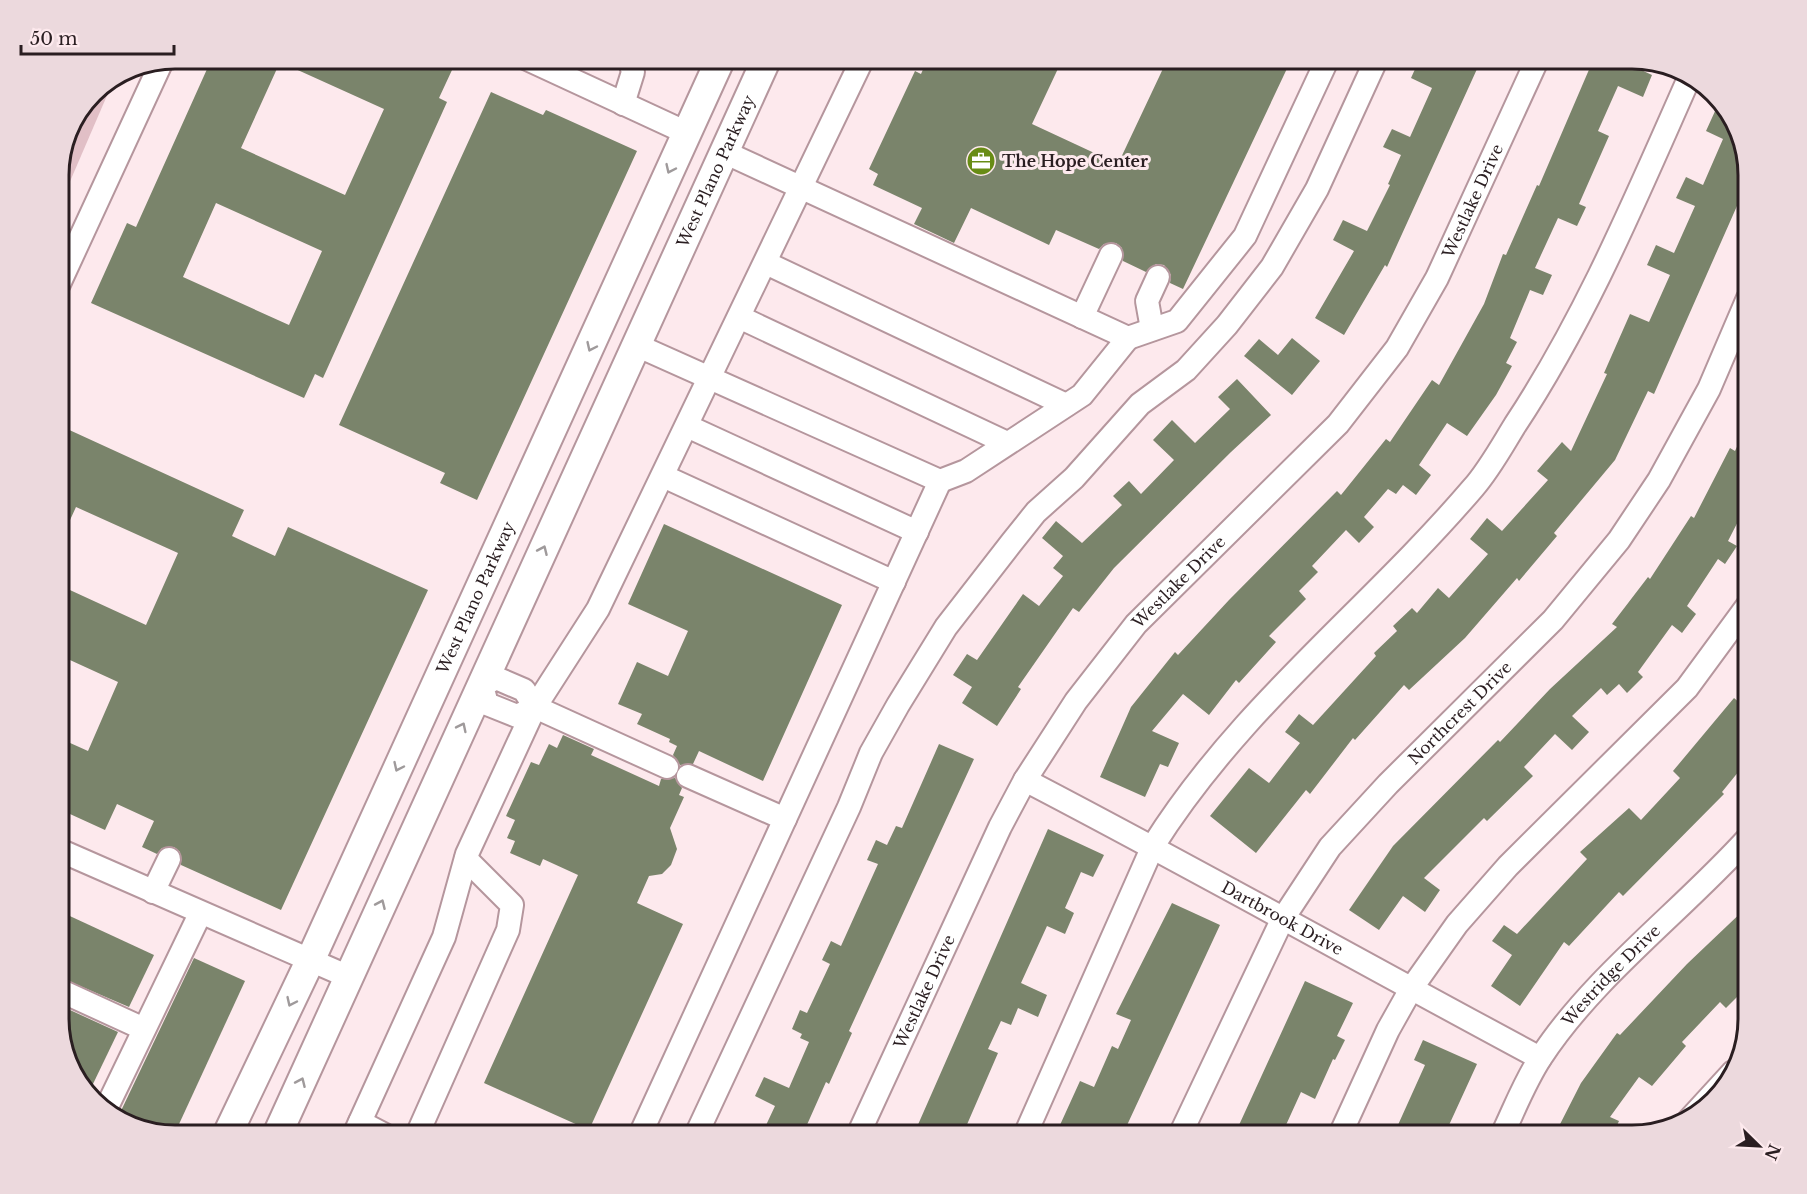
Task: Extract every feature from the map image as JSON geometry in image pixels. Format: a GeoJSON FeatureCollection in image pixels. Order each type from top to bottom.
{"type":"FeatureCollection","features":[{"type":"Feature","properties":{"kind":"main road","name":"West Plano Parkway"},"geometry":{"type":"LineString","coordinates":[[232,1125],[310,961],[716,69]]}},
{"type":"Feature","properties":{"kind":"main road"},"geometry":{"type":"LineString","coordinates":[[721,158],[706,124],[724,69]]}},
{"type":"Feature","properties":{"kind":"main road","name":"West Plano Parkway"},"geometry":{"type":"LineString","coordinates":[[282,1125],[430,793],[482,686],[762,69]]}},
{"type":"Feature","properties":{"kind":"main road"},"geometry":{"type":"LineString","coordinates":[[440,676],[482,686]]}},
{"type":"Feature","properties":{"kind":"street"},"geometry":{"type":"LineString","coordinates":[[548,69],[687,133]]}},
{"type":"Feature","properties":{"kind":"street"},"geometry":{"type":"LineString","coordinates":[[623,104],[632,69]]}},
{"type":"Feature","properties":{"kind":"street"},"geometry":{"type":"LineString","coordinates":[[359,1125],[444,937],[466,860],[535,707],[598,609],[858,69]]}},
{"type":"Feature","properties":{"kind":"street"},"geometry":{"type":"LineString","coordinates":[[645,1125],[940,481],[966,471],[1082,395],[1128,338],[1177,321],[1245,236],[1323,69]]}},
{"type":"Feature","properties":{"kind":"street"},"geometry":{"type":"LineString","coordinates":[[701,1125],[849,807],[871,753],[946,627],[1036,512],[1074,478],[1140,404],[1186,370],[1227,325],[1272,267],[1317,189],[1372,69]]}},
{"type":"Feature","properties":{"kind":"street","name":"Westlake Drive"},"geometry":{"type":"LineString","coordinates":[[863,1125],[1000,826],[1025,780],[1076,700],[1136,624],[1338,424],[1397,348],[1437,278],[1533,69]]}},
{"type":"Feature","properties":{"kind":"street"},"geometry":{"type":"LineString","coordinates":[[69,263],[158,71]]}},
{"type":"Feature","properties":{"kind":"street"},"geometry":{"type":"LineString","coordinates":[[1030,1125],[1153,846],[1177,808],[1215,758],[1294,671],[1400,567],[1475,487],[1552,369],[1635,198],[1686,84]]}},
{"type":"Feature","properties":{"kind":"street"},"geometry":{"type":"LineString","coordinates":[[721,158],[801,188],[1128,338]]}},
{"type":"Feature","properties":{"kind":"street"},"geometry":{"type":"LineString","coordinates":[[1082,317],[1111,255]]}},
{"type":"Feature","properties":{"kind":"street"},"geometry":{"type":"LineString","coordinates":[[766,263],[1066,405]]}},
{"type":"Feature","properties":{"kind":"street"},"geometry":{"type":"LineString","coordinates":[[1152,329],[1147,301],[1158,277]]}},
{"type":"Feature","properties":{"kind":"street"},"geometry":{"type":"LineString","coordinates":[[739,317],[1007,442]]}},
{"type":"Feature","properties":{"kind":"street","name":"Northcrest Drive"},"geometry":{"type":"LineString","coordinates":[[1185,1125],[1282,920],[1330,847],[1388,784],[1553,620],[1619,540],[1659,480],[1709,389],[1738,323]]}},
{"type":"Feature","properties":{"kind":"street"},"geometry":{"type":"LineString","coordinates":[[636,345],[940,481]]}},
{"type":"Feature","properties":{"kind":"street"},"geometry":{"type":"LineString","coordinates":[[687,426],[917,532]]}},
{"type":"Feature","properties":{"kind":"street"},"geometry":{"type":"LineString","coordinates":[[663,476],[894,582]]}},
{"type":"Feature","properties":{"kind":"street"},"geometry":{"type":"LineString","coordinates":[[1345,1125],[1388,1030],[1411,989],[1457,924],[1508,866],[1687,688],[1738,620]]}},
{"type":"Feature","properties":{"kind":"street"},"geometry":{"type":"LineString","coordinates":[[482,686],[496,678],[524,690],[535,707],[785,819]]}},
{"type":"Feature","properties":{"kind":"street","name":"Dartbrook Drive"},"geometry":{"type":"LineString","coordinates":[[1025,780],[1153,846],[1282,920],[1540,1058]]}},
{"type":"Feature","properties":{"kind":"street","name":"Westridge Drive"},"geometry":{"type":"LineString","coordinates":[[1507,1125],[1540,1058],[1574,1013],[1738,850]]}},
{"type":"Feature","properties":{"kind":"street"},"geometry":{"type":"LineString","coordinates":[[69,854],[200,914],[349,977]]}},
{"type":"Feature","properties":{"kind":"street"},"geometry":{"type":"LineString","coordinates":[[153,892],[169,859]]}},
{"type":"Feature","properties":{"kind":"street"},"geometry":{"type":"LineString","coordinates":[[422,1125],[508,930],[512,905],[466,860]]}},
{"type":"Feature","properties":{"kind":"street"},"geometry":{"type":"LineString","coordinates":[[109,1102],[200,914]]}},
{"type":"Feature","properties":{"kind":"street"},"geometry":{"type":"LineString","coordinates":[[69,995],[144,1029]]}},
{"type":"Feature","properties":{"kind":"shaded area"},"geometry":{"type":"Polygon","coordinates":[[[108,92],[69,184],[70,161],[77,134],[91,110],[108,92]]]}},
{"type":"Feature","properties":{"kind":"building"},"geometry":{"type":"Polygon","coordinates":[[[207,69],[277,69],[241,148],[345,195],[384,109],[295,69],[452,70],[439,98],[447,102],[323,378],[315,374],[304,398],[91,303],[127,223],[136,227],[207,69]],[[216,203],[183,277],[289,325],[322,251],[216,203]]]}},
{"type":"Feature","properties":{"kind":"building"},"geometry":{"type":"Polygon","coordinates":[[[923,69],[1058,69],[1032,124],[1118,164],[1163,69],[1287,69],[1183,289],[1170,283],[1171,275],[1164,265],[1156,264],[1146,272],[1123,261],[1122,248],[1116,243],[1104,244],[1099,249],[1056,230],[1049,245],[971,208],[954,243],[914,224],[922,208],[873,185],[878,174],[869,169],[915,71],[921,74],[923,69]]]}},
{"type":"Feature","properties":{"kind":"building"},"geometry":{"type":"Polygon","coordinates":[[[1415,69],[1477,69],[1387,267],[1385,265],[1344,335],[1315,318],[1354,251],[1333,240],[1343,220],[1367,231],[1390,185],[1388,184],[1401,155],[1383,147],[1392,129],[1410,137],[1432,88],[1411,78],[1415,69]]]}},
{"type":"Feature","properties":{"kind":"building"},"geometry":{"type":"Polygon","coordinates":[[[1589,69],[1640,70],[1652,75],[1643,97],[1618,86],[1598,131],[1609,136],[1579,204],[1586,207],[1577,226],[1558,218],[1535,268],[1552,275],[1543,295],[1530,290],[1510,338],[1517,342],[1506,363],[1512,366],[1496,395],[1467,436],[1447,423],[1419,465],[1431,475],[1416,495],[1403,485],[1396,494],[1388,489],[1364,517],[1374,527],[1359,543],[1346,530],[1312,566],[1318,572],[1299,591],[1306,599],[1269,636],[1276,642],[1239,683],[1236,680],[1209,715],[1183,694],[1152,731],[1179,743],[1168,767],[1160,764],[1145,797],[1100,777],[1131,707],[1175,652],[1178,655],[1337,491],[1341,495],[1386,439],[1390,442],[1432,380],[1439,385],[1484,304],[1503,254],[1506,255],[1537,185],[1539,186],[1589,69]]]}},
{"type":"Feature","properties":{"kind":"building"},"geometry":{"type":"Polygon","coordinates":[[[491,92],[543,115],[546,110],[637,151],[477,500],[440,483],[445,473],[339,425],[491,92]]]}},
{"type":"Feature","properties":{"kind":"building"},"geometry":{"type":"Polygon","coordinates":[[[1716,110],[1727,128],[1736,154],[1738,204],[1654,394],[1648,391],[1615,460],[1554,533],[1557,536],[1519,581],[1517,578],[1465,638],[1409,690],[1404,685],[1355,740],[1353,738],[1310,794],[1306,790],[1256,853],[1210,816],[1249,768],[1269,783],[1300,743],[1285,732],[1299,714],[1313,725],[1376,656],[1374,653],[1397,631],[1393,626],[1412,608],[1417,613],[1438,588],[1449,598],[1488,554],[1470,539],[1487,518],[1502,531],[1548,480],[1537,471],[1562,442],[1571,451],[1607,374],[1604,373],[1630,314],[1649,322],[1670,275],[1647,265],[1656,245],[1674,253],[1695,206],[1676,198],[1686,177],[1703,185],[1723,139],[1706,131],[1716,110]]]}},
{"type":"Feature","properties":{"kind":"building"},"geometry":{"type":"Polygon","coordinates":[[[1292,338],[1320,361],[1292,395],[1244,356],[1259,339],[1278,355],[1292,338]]]}},
{"type":"Feature","properties":{"kind":"building"},"geometry":{"type":"Polygon","coordinates":[[[1237,379],[1271,415],[1114,568],[1079,612],[1073,608],[1018,687],[1021,689],[997,726],[962,703],[972,687],[953,675],[967,654],[977,660],[1023,594],[1039,606],[1063,576],[1053,568],[1063,556],[1042,538],[1056,521],[1082,543],[1122,505],[1113,496],[1129,481],[1141,494],[1174,460],[1153,440],[1172,420],[1195,443],[1230,409],[1218,397],[1237,379]]]}},
{"type":"Feature","properties":{"kind":"building"},"geometry":{"type":"Polygon","coordinates":[[[69,430],[244,510],[232,536],[275,556],[288,527],[428,590],[281,910],[181,865],[180,852],[174,847],[162,848],[157,854],[142,847],[154,821],[117,804],[105,830],[69,814],[69,742],[88,751],[118,682],[69,660],[69,590],[146,625],[178,553],[76,507],[69,522],[69,430]]]}},
{"type":"Feature","properties":{"kind":"building"},"geometry":{"type":"Polygon","coordinates":[[[1738,445],[1738,522],[1728,541],[1737,546],[1725,564],[1718,559],[1687,606],[1696,614],[1682,633],[1672,625],[1638,672],[1643,677],[1627,693],[1619,684],[1607,695],[1601,688],[1572,716],[1589,732],[1572,750],[1555,734],[1524,767],[1533,776],[1487,821],[1484,818],[1424,878],[1440,890],[1425,912],[1403,896],[1379,930],[1349,910],[1393,846],[1498,740],[1500,742],[1550,689],[1617,627],[1612,624],[1648,577],[1650,579],[1691,516],[1694,518],[1730,448],[1735,451],[1738,445]]]}},
{"type":"Feature","properties":{"kind":"building"},"geometry":{"type":"Polygon","coordinates":[[[664,524],[842,605],[763,781],[699,751],[693,764],[680,765],[673,755],[677,746],[669,742],[670,739],[637,724],[642,714],[618,704],[637,662],[668,676],[688,631],[628,604],[664,524]]]}},
{"type":"Feature","properties":{"kind":"building"},"geometry":{"type":"Polygon","coordinates":[[[1734,698],[1738,701],[1738,772],[1722,792],[1724,794],[1623,896],[1619,892],[1569,946],[1564,942],[1520,1006],[1491,986],[1512,955],[1492,941],[1504,925],[1517,934],[1587,859],[1580,852],[1629,808],[1641,820],[1680,778],[1673,771],[1734,698]]]}},
{"type":"Feature","properties":{"kind":"building"},"geometry":{"type":"Polygon","coordinates":[[[563,735],[594,749],[591,755],[659,786],[661,779],[675,778],[682,788],[679,795],[684,797],[670,828],[677,849],[671,865],[662,874],[649,876],[637,903],[683,924],[591,1125],[578,1125],[484,1083],[578,875],[543,859],[540,866],[510,853],[515,841],[507,838],[515,820],[506,816],[531,762],[539,765],[549,744],[557,748],[563,735]]]}},
{"type":"Feature","properties":{"kind":"building"},"geometry":{"type":"Polygon","coordinates":[[[939,744],[974,759],[849,1031],[852,1033],[829,1084],[826,1082],[807,1125],[766,1125],[775,1106],[755,1096],[764,1077],[789,1088],[809,1042],[800,1038],[802,1034],[792,1029],[800,1010],[807,1013],[830,964],[822,960],[831,941],[841,946],[878,864],[867,860],[876,840],[887,845],[896,826],[902,828],[939,744]]]}},
{"type":"Feature","properties":{"kind":"building"},"geometry":{"type":"Polygon","coordinates":[[[1048,829],[1104,855],[1093,877],[1081,872],[1065,908],[1074,913],[1065,934],[1047,926],[1021,983],[1047,995],[1038,1017],[1018,1008],[1011,1025],[1001,1021],[988,1049],[998,1053],[967,1125],[918,1125],[1048,829]]]}},
{"type":"Feature","properties":{"kind":"building"},"geometry":{"type":"Polygon","coordinates":[[[1172,903],[1220,925],[1127,1125],[1060,1125],[1080,1081],[1094,1087],[1112,1046],[1118,1049],[1131,1020],[1116,1014],[1172,903]]]}},
{"type":"Feature","properties":{"kind":"building"},"geometry":{"type":"Polygon","coordinates":[[[69,916],[154,955],[129,1007],[69,981],[69,916]]]}},
{"type":"Feature","properties":{"kind":"building"},"geometry":{"type":"Polygon","coordinates":[[[1738,916],[1738,996],[1726,1008],[1720,1002],[1682,1042],[1686,1046],[1652,1086],[1639,1077],[1610,1117],[1619,1121],[1617,1125],[1560,1125],[1581,1083],[1617,1033],[1620,1035],[1687,964],[1738,916]]]}},
{"type":"Feature","properties":{"kind":"building"},"geometry":{"type":"Polygon","coordinates":[[[194,958],[245,981],[179,1125],[147,1121],[121,1110],[194,958]]]}},
{"type":"Feature","properties":{"kind":"building"},"geometry":{"type":"Polygon","coordinates":[[[1305,981],[1353,1003],[1337,1036],[1345,1040],[1335,1060],[1333,1059],[1315,1099],[1301,1092],[1286,1125],[1239,1125],[1305,981]]]}},
{"type":"Feature","properties":{"kind":"building"},"geometry":{"type":"Polygon","coordinates":[[[69,1010],[118,1032],[92,1085],[83,1072],[73,1047],[69,1010]]]}},
{"type":"Feature","properties":{"kind":"building"},"geometry":{"type":"Polygon","coordinates":[[[1423,1040],[1477,1064],[1449,1125],[1398,1125],[1425,1065],[1414,1060],[1423,1040]]]}},
{"type":"Feature","properties":{"kind":"place","name":"The Hope Center"},"geometry":{"type":"Point","coordinates":[981,161]}}]}
